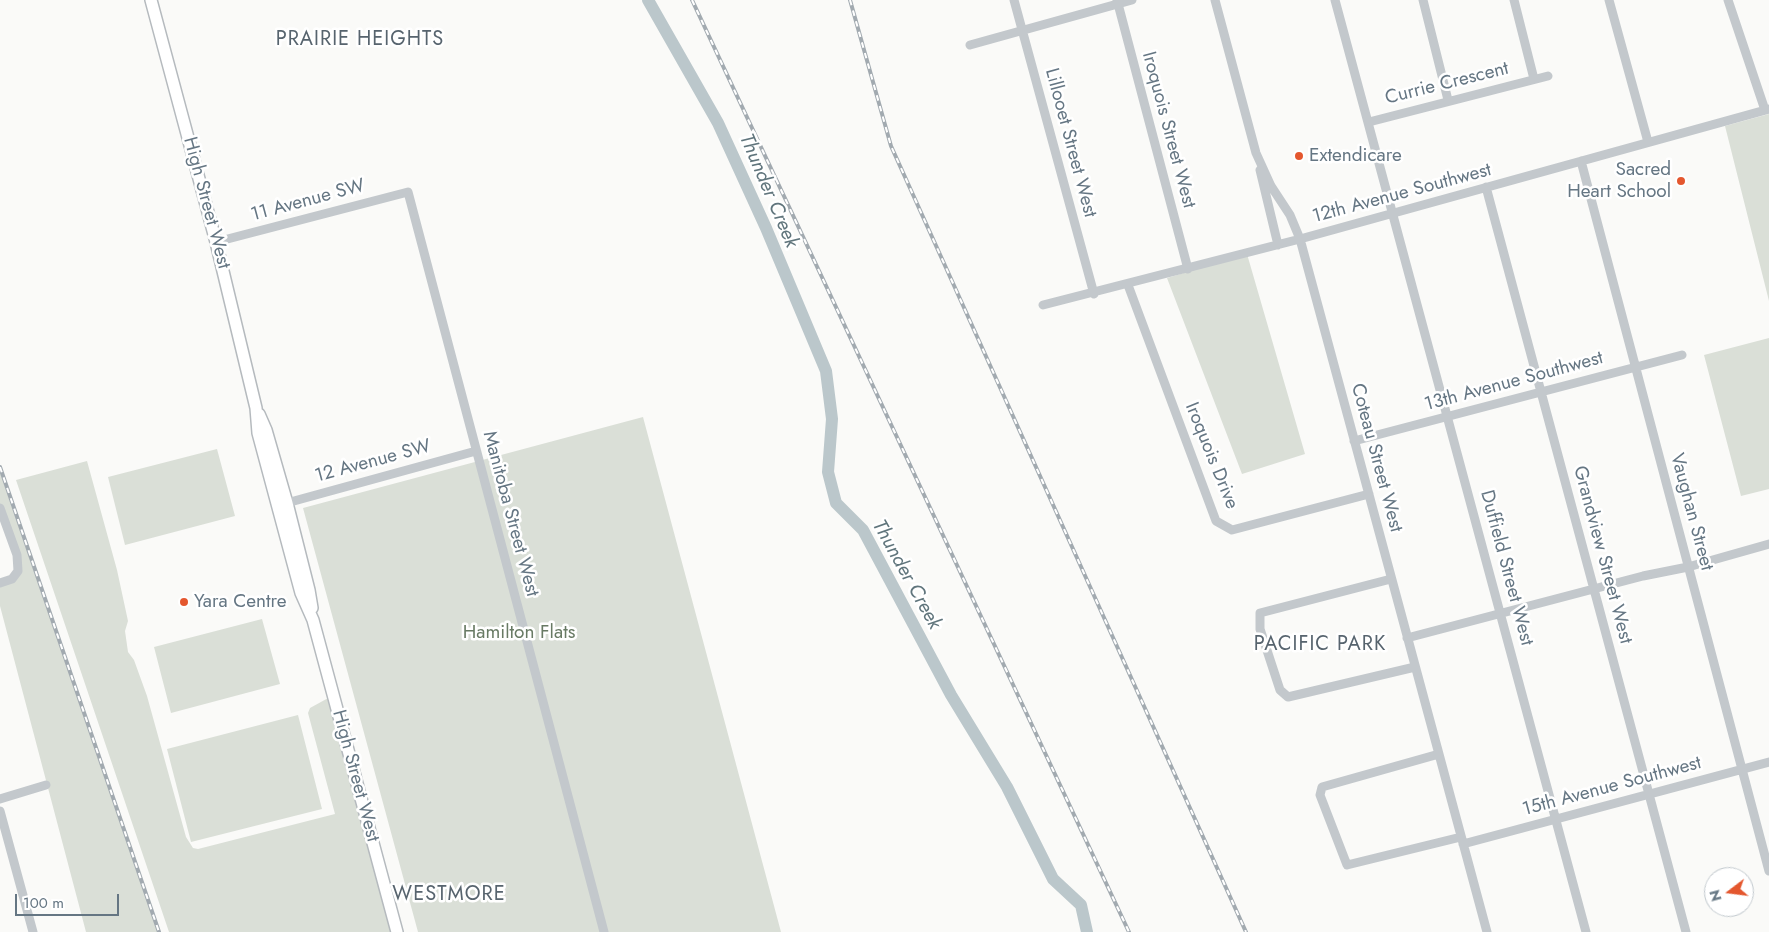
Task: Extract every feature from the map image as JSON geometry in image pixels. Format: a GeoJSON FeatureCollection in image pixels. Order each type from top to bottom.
{"type":"FeatureCollection","features":[{"type":"Feature","properties":{"kind":"main road","name":"High Street West"},"geometry":{"type":"LineString","coordinates":[[151,0],[216,242],[256,408],[266,430],[282,504],[310,590],[313,620],[397,932]]}},
{"type":"Feature","properties":{"kind":"street","name":"Lillooet Street West"},"geometry":{"type":"LineString","coordinates":[[1014,0],[1094,294]]}},
{"type":"Feature","properties":{"kind":"street"},"geometry":{"type":"LineString","coordinates":[[970,45],[1117,2],[1132,0]]}},
{"type":"Feature","properties":{"kind":"street","name":"Coteau Street West"},"geometry":{"type":"LineString","coordinates":[[1215,0],[1256,153],[1272,186],[1290,215],[1300,239],[1487,932]]}},
{"type":"Feature","properties":{"kind":"street","name":"Duffield Street West"},"geometry":{"type":"LineString","coordinates":[[1336,0],[1586,932]]}},
{"type":"Feature","properties":{"kind":"street"},"geometry":{"type":"LineString","coordinates":[[1423,0],[1448,100]]}},
{"type":"Feature","properties":{"kind":"street","name":"Currie Crescent"},"geometry":{"type":"LineString","coordinates":[[1514,0],[1534,79]]}},
{"type":"Feature","properties":{"kind":"street"},"geometry":{"type":"LineString","coordinates":[[1609,0],[1648,142]]}},
{"type":"Feature","properties":{"kind":"street"},"geometry":{"type":"LineString","coordinates":[[1728,0],[1767,109]]}},
{"type":"Feature","properties":{"kind":"street","name":"Iroquois Street West"},"geometry":{"type":"LineString","coordinates":[[1117,2],[1188,269]]}},
{"type":"Feature","properties":{"kind":"street","name":"Currie Crescent"},"geometry":{"type":"LineString","coordinates":[[1369,122],[1448,100],[1548,76]]}},
{"type":"Feature","properties":{"kind":"street","name":"12th Avenue Southwest"},"geometry":{"type":"LineString","coordinates":[[1043,306],[1278,245],[1767,109]]}},
{"type":"Feature","properties":{"kind":"street"},"geometry":{"type":"LineString","coordinates":[[1256,153],[1278,245]]}},
{"type":"Feature","properties":{"kind":"street","name":"Vaughan Street"},"geometry":{"type":"LineString","coordinates":[[1581,161],[1769,872]]}},
{"type":"Feature","properties":{"kind":"street","name":"Grandview Street West"},"geometry":{"type":"LineString","coordinates":[[1486,187],[1686,932]]}},
{"type":"Feature","properties":{"kind":"street","name":"11 Avenue SW"},"geometry":{"type":"LineString","coordinates":[[216,242],[408,192]]}},
{"type":"Feature","properties":{"kind":"street","name":"Manitoba Street West"},"geometry":{"type":"LineString","coordinates":[[408,192],[604,932]]}},
{"type":"Feature","properties":{"kind":"street","name":"Iroquois Drive"},"geometry":{"type":"LineString","coordinates":[[1128,285],[1216,521],[1232,530],[1369,494]]}},
{"type":"Feature","properties":{"kind":"street","name":"13th Avenue Southwest"},"geometry":{"type":"LineString","coordinates":[[1354,441],[1682,355]]}},
{"type":"Feature","properties":{"kind":"street","name":"12 Avenue SW"},"geometry":{"type":"LineString","coordinates":[[282,504],[476,451]]}},
{"type":"Feature","properties":{"kind":"street"},"geometry":{"type":"LineString","coordinates":[[0,508],[17,555],[18,571],[12,579],[0,583]]}},
{"type":"Feature","properties":{"kind":"street"},"geometry":{"type":"LineString","coordinates":[[1407,638],[1643,576],[1688,567],[1769,544]]}},
{"type":"Feature","properties":{"kind":"street"},"geometry":{"type":"LineString","coordinates":[[1392,579],[1260,614],[1260,630],[1280,690],[1288,697],[1415,668]]}},
{"type":"Feature","properties":{"kind":"street","name":"15th Avenue Southwest"},"geometry":{"type":"LineString","coordinates":[[1439,754],[1322,787],[1320,795],[1347,865],[1556,819],[1769,762]]}},
{"type":"Feature","properties":{"kind":"street"},"geometry":{"type":"LineString","coordinates":[[0,799],[46,785]]}},
{"type":"Feature","properties":{"kind":"street"},"geometry":{"type":"LineString","coordinates":[[0,811],[33,932]]}},
{"type":"Feature","properties":{"kind":"green space"},"geometry":{"type":"Polygon","coordinates":[[[1769,114],[1769,301],[1725,126],[1769,114]]]}},
{"type":"Feature","properties":{"kind":"green space"},"geometry":{"type":"Polygon","coordinates":[[[1247,254],[1305,454],[1242,474],[1167,278],[1247,254]]]}},
{"type":"Feature","properties":{"kind":"green space"},"geometry":{"type":"Polygon","coordinates":[[[1769,338],[1769,489],[1741,496],[1704,355],[1769,338]]]}},
{"type":"Feature","properties":{"kind":"green space","name":"Hamilton Flats"},"geometry":{"type":"Polygon","coordinates":[[[643,417],[781,932],[418,932],[303,508],[643,417]]]}},
{"type":"Feature","properties":{"kind":"green space"},"geometry":{"type":"Polygon","coordinates":[[[217,449],[235,516],[125,545],[108,477],[217,449]]]}},
{"type":"Feature","properties":{"kind":"green space"},"geometry":{"type":"Polygon","coordinates":[[[87,461],[117,570],[128,621],[125,631],[128,652],[134,660],[147,696],[186,837],[193,848],[198,849],[335,814],[308,713],[310,708],[330,697],[396,932],[169,932],[16,480],[87,461]]]}},
{"type":"Feature","properties":{"kind":"green space"},"geometry":{"type":"Polygon","coordinates":[[[0,472],[158,932],[86,932],[0,606],[0,583],[18,571],[0,508],[0,472]]]}},
{"type":"Feature","properties":{"kind":"green space"},"geometry":{"type":"Polygon","coordinates":[[[262,619],[280,684],[171,713],[154,647],[262,619]]]}},
{"type":"Feature","properties":{"kind":"green space"},"geometry":{"type":"Polygon","coordinates":[[[298,715],[322,809],[191,842],[167,749],[298,715]]]}},
{"type":"Feature","properties":{"kind":"waterway","name":"Thunder Creek"},"geometry":{"type":"LineString","coordinates":[[648,0],[718,123],[766,228],[826,371],[832,419],[828,472],[836,503],[863,530],[951,695],[1007,787],[1053,879],[1081,905],[1087,932]]}},
{"type":"Feature","properties":{"kind":"railway"},"geometry":{"type":"LineString","coordinates":[[692,0],[1129,932]]}},
{"type":"Feature","properties":{"kind":"railway"},"geometry":{"type":"LineString","coordinates":[[850,0],[891,146],[1246,932]]}},
{"type":"Feature","properties":{"kind":"railway"},"geometry":{"type":"LineString","coordinates":[[0,467],[159,932]]}},
{"type":"Feature","properties":{"kind":"place","name":"Extendicare"},"geometry":{"type":"Point","coordinates":[1299,156]}},
{"type":"Feature","properties":{"kind":"place","name":"Sacred Heart School"},"geometry":{"type":"Point","coordinates":[1681,181]}},
{"type":"Feature","properties":{"kind":"place","name":"Yara Centre"},"geometry":{"type":"Point","coordinates":[184,602]}},
{"type":"Feature","properties":{"kind":"district","name":"PRAIRIE HEIGHTS"},"geometry":{"type":"Point","coordinates":[360,40]}},
{"type":"Feature","properties":{"kind":"district","name":"PACIFIC PARK"},"geometry":{"type":"Point","coordinates":[1320,645]}},
{"type":"Feature","properties":{"kind":"district","name":"WESTMORE"},"geometry":{"type":"Point","coordinates":[449,895]}}]}
